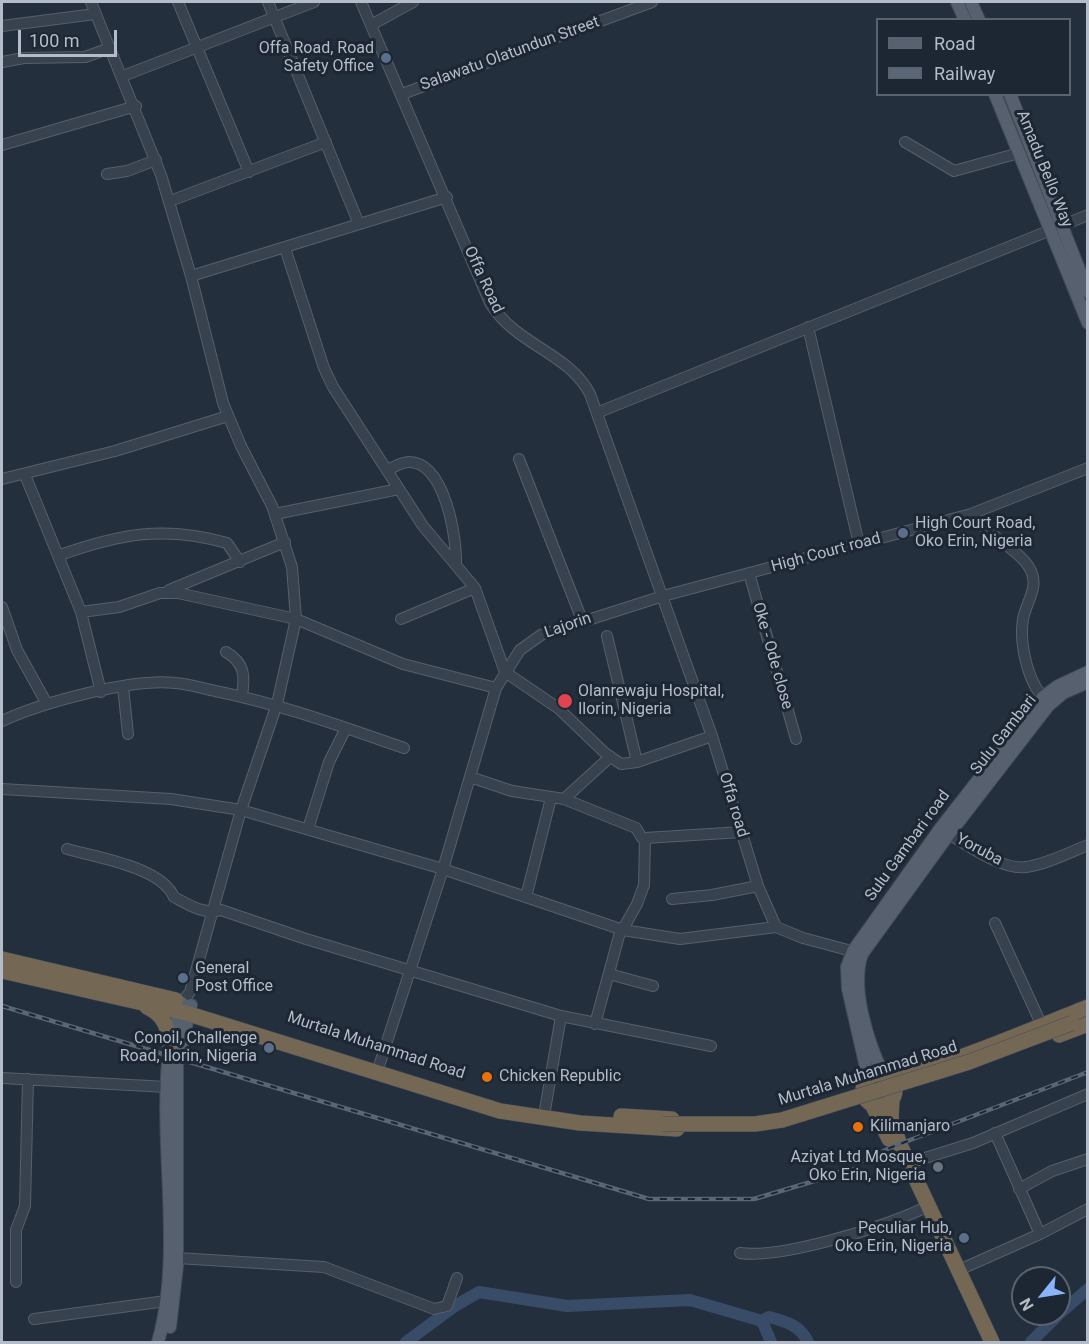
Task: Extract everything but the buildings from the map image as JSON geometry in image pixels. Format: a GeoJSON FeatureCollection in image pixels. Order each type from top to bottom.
{"type":"FeatureCollection","features":[{"type":"Feature","properties":{"kind":"highway","name":"Murtala Muhammad Road"},"geometry":{"type":"LineString","coordinates":[[2,959],[186,1005],[484,1099],[580,1118],[771,1120],[851,1096],[867,1094]]}},
{"type":"Feature","properties":{"kind":"highway","name":"Murtala Muhammad Road"},"geometry":{"type":"LineString","coordinates":[[2,971],[133,1000],[186,1005],[480,1106],[580,1118],[663,1122],[738,1121],[782,1116],[1077,1022],[1088,1013]]}},
{"type":"Feature","properties":{"kind":"highway"},"geometry":{"type":"LineString","coordinates":[[133,1000],[154,1011],[164,1020],[170,1050]]}},
{"type":"Feature","properties":{"kind":"highway","name":"Murtala Muhammad Road"},"geometry":{"type":"LineString","coordinates":[[884,1075],[903,1076],[1042,1026],[1088,1006]]}},
{"type":"Feature","properties":{"kind":"highway","name":"Murtala Muhammad Road"},"geometry":{"type":"LineString","coordinates":[[893,1097],[903,1088],[975,1066],[1088,1017]]}},
{"type":"Feature","properties":{"kind":"highway"},"geometry":{"type":"LineString","coordinates":[[984,1342],[867,1094],[872,1076],[884,1075],[894,1084],[891,1119],[992,1342]]}},
{"type":"Feature","properties":{"kind":"highway"},"geometry":{"type":"LineString","coordinates":[[867,1094],[883,1105],[893,1097]]}},
{"type":"Feature","properties":{"kind":"main road"},"geometry":{"type":"LineString","coordinates":[[957,2],[964,18]]}},
{"type":"Feature","properties":{"kind":"main road"},"geometry":{"type":"LineString","coordinates":[[971,2],[978,18]]}},
{"type":"Feature","properties":{"kind":"main road","name":"Amadu Bello Way"},"geometry":{"type":"LineString","coordinates":[[996,96],[1019,153],[1088,292]]}},
{"type":"Feature","properties":{"kind":"main road","name":"Amadu Bello Way"},"geometry":{"type":"LineString","coordinates":[[1011,96],[1058,228],[1088,323]]}},
{"type":"Feature","properties":{"kind":"main road","name":"Sulu Gambari road"},"geometry":{"type":"LineString","coordinates":[[867,1094],[866,1064],[846,978],[857,953],[944,831],[1046,700],[1058,686],[1088,672]]}},
{"type":"Feature","properties":{"kind":"main road","name":"Sulu Gambari"},"geometry":{"type":"LineString","coordinates":[[1046,700],[1088,682]]}},
{"type":"Feature","properties":{"kind":"main road"},"geometry":{"type":"LineString","coordinates":[[857,953],[858,993],[870,1042],[884,1075]]}},
{"type":"Feature","properties":{"kind":"main road"},"geometry":{"type":"LineString","coordinates":[[158,1342],[166,1301],[168,1263],[167,1087],[170,1050],[186,1005]]}},
{"type":"Feature","properties":{"kind":"main road"},"geometry":{"type":"LineString","coordinates":[[166,1342],[173,1311],[177,1258],[177,1065],[186,1005]]}},
{"type":"Feature","properties":{"kind":"street"},"geometry":{"type":"LineString","coordinates":[[91,2],[136,106],[170,201],[228,416],[275,514],[292,567],[296,619],[277,704],[241,810],[186,1005]]}},
{"type":"Feature","properties":{"kind":"street"},"geometry":{"type":"LineString","coordinates":[[178,2],[249,172]]}},
{"type":"Feature","properties":{"kind":"street"},"geometry":{"type":"LineString","coordinates":[[268,2],[359,224]]}},
{"type":"Feature","properties":{"kind":"street"},"geometry":{"type":"LineString","coordinates":[[123,76],[314,2]]}},
{"type":"Feature","properties":{"kind":"street","name":"Offa Road"},"geometry":{"type":"LineString","coordinates":[[362,2],[447,197],[490,303],[513,331],[577,374],[585,383],[598,412],[663,596]]}},
{"type":"Feature","properties":{"kind":"street"},"geometry":{"type":"LineString","coordinates":[[372,25],[413,2]]}},
{"type":"Feature","properties":{"kind":"street","name":"Salawatu Olatundun Street"},"geometry":{"type":"LineString","coordinates":[[402,94],[652,2]]}},
{"type":"Feature","properties":{"kind":"street"},"geometry":{"type":"LineString","coordinates":[[2,26],[95,14]]}},
{"type":"Feature","properties":{"kind":"street"},"geometry":{"type":"LineString","coordinates":[[2,62],[24,58],[85,57],[110,48]]}},
{"type":"Feature","properties":{"kind":"street"},"geometry":{"type":"LineString","coordinates":[[2,145],[136,106]]}},
{"type":"Feature","properties":{"kind":"street"},"geometry":{"type":"LineString","coordinates":[[170,201],[326,142]]}},
{"type":"Feature","properties":{"kind":"street"},"geometry":{"type":"LineString","coordinates":[[906,142],[954,171],[1019,153]]}},
{"type":"Feature","properties":{"kind":"street"},"geometry":{"type":"LineString","coordinates":[[106,174],[127,171],[156,160]]}},
{"type":"Feature","properties":{"kind":"street"},"geometry":{"type":"LineString","coordinates":[[191,276],[447,197]]}},
{"type":"Feature","properties":{"kind":"street"},"geometry":{"type":"LineString","coordinates":[[598,412],[1088,214]]}},
{"type":"Feature","properties":{"kind":"street"},"geometry":{"type":"LineString","coordinates":[[285,248],[324,368],[333,387],[430,536],[475,588],[505,672],[558,708],[610,757],[621,764],[637,762],[712,736]]}},
{"type":"Feature","properties":{"kind":"street"},"geometry":{"type":"LineString","coordinates":[[808,327],[860,544]]}},
{"type":"Feature","properties":{"kind":"street"},"geometry":{"type":"LineString","coordinates":[[2,479],[26,475],[116,451],[228,416]]}},
{"type":"Feature","properties":{"kind":"street"},"geometry":{"type":"LineString","coordinates":[[519,459],[582,620]]}},
{"type":"Feature","properties":{"kind":"street"},"geometry":{"type":"LineString","coordinates":[[387,470],[410,462],[426,467],[432,474],[444,497],[454,532],[456,565]]}},
{"type":"Feature","properties":{"kind":"street","name":"High Court road"},"geometry":{"type":"LineString","coordinates":[[663,596],[971,514],[1088,468]]}},
{"type":"Feature","properties":{"kind":"street"},"geometry":{"type":"LineString","coordinates":[[26,475],[81,612],[101,692]]}},
{"type":"Feature","properties":{"kind":"street"},"geometry":{"type":"LineString","coordinates":[[275,514],[399,489]]}},
{"type":"Feature","properties":{"kind":"street"},"geometry":{"type":"LineString","coordinates":[[971,514],[987,532],[1021,558],[1031,571],[1033,586],[1022,630],[1035,686],[1046,700]]}},
{"type":"Feature","properties":{"kind":"street"},"geometry":{"type":"LineString","coordinates":[[60,555],[101,540],[146,532],[227,543],[240,562]]}},
{"type":"Feature","properties":{"kind":"street"},"geometry":{"type":"LineString","coordinates":[[81,612],[119,607],[160,593],[285,542]]}},
{"type":"Feature","properties":{"kind":"street","name":"Oke - Ode close"},"geometry":{"type":"LineString","coordinates":[[749,573],[796,739]]}},
{"type":"Feature","properties":{"kind":"street"},"geometry":{"type":"LineString","coordinates":[[401,619],[475,588]]}},
{"type":"Feature","properties":{"kind":"street"},"geometry":{"type":"LineString","coordinates":[[160,593],[178,592],[296,619],[403,664],[496,688]]}},
{"type":"Feature","properties":{"kind":"street","name":"Lajorin"},"geometry":{"type":"LineString","coordinates":[[379,1066],[443,869],[496,688],[505,672],[520,650],[531,640],[582,620],[663,596]]}},
{"type":"Feature","properties":{"kind":"street","name":"Offa road"},"geometry":{"type":"LineString","coordinates":[[663,596],[712,736],[758,886],[776,927]]}},
{"type":"Feature","properties":{"kind":"street"},"geometry":{"type":"LineString","coordinates":[[2,607],[16,650],[47,704]]}},
{"type":"Feature","properties":{"kind":"street"},"geometry":{"type":"LineString","coordinates":[[607,636],[637,762]]}},
{"type":"Feature","properties":{"kind":"street"},"geometry":{"type":"LineString","coordinates":[[226,652],[235,657],[244,671],[242,696]]}},
{"type":"Feature","properties":{"kind":"street"},"geometry":{"type":"LineString","coordinates":[[2,721],[29,708],[123,687],[150,682],[175,683],[277,704],[404,748]]}},
{"type":"Feature","properties":{"kind":"street"},"geometry":{"type":"LineString","coordinates":[[123,687],[128,734]]}},
{"type":"Feature","properties":{"kind":"street"},"geometry":{"type":"LineString","coordinates":[[308,830],[329,762],[346,728]]}},
{"type":"Feature","properties":{"kind":"street"},"geometry":{"type":"LineString","coordinates":[[564,799],[610,757]]}},
{"type":"Feature","properties":{"kind":"street"},"geometry":{"type":"LineString","coordinates":[[470,777],[505,789],[564,799],[636,828],[642,838],[742,832]]}},
{"type":"Feature","properties":{"kind":"street"},"geometry":{"type":"LineString","coordinates":[[2,789],[171,799],[241,810],[443,869],[623,930],[680,939],[776,927],[803,938],[857,953]]}},
{"type":"Feature","properties":{"kind":"street"},"geometry":{"type":"LineString","coordinates":[[526,897],[551,798]]}},
{"type":"Feature","properties":{"kind":"street","name":"Yoruba"},"geometry":{"type":"LineString","coordinates":[[944,831],[1003,865],[1014,867],[1040,864],[1088,845]]}},
{"type":"Feature","properties":{"kind":"street"},"geometry":{"type":"LineString","coordinates":[[595,1024],[619,936],[644,885],[645,838]]}},
{"type":"Feature","properties":{"kind":"street"},"geometry":{"type":"LineString","coordinates":[[67,849],[113,860],[145,872],[170,887],[174,897],[212,913],[221,910],[306,939],[561,1016],[711,1046]]}},
{"type":"Feature","properties":{"kind":"street"},"geometry":{"type":"LineString","coordinates":[[672,899],[712,895],[758,886]]}},
{"type":"Feature","properties":{"kind":"street"},"geometry":{"type":"LineString","coordinates":[[995,923],[1042,1026]]}},
{"type":"Feature","properties":{"kind":"street"},"geometry":{"type":"LineString","coordinates":[[609,974],[653,986]]}},
{"type":"Feature","properties":{"kind":"street"},"geometry":{"type":"LineString","coordinates":[[545,1110],[561,1016]]}},
{"type":"Feature","properties":{"kind":"street"},"geometry":{"type":"LineString","coordinates":[[2,1078],[167,1087]]}},
{"type":"Feature","properties":{"kind":"street"},"geometry":{"type":"LineString","coordinates":[[16,1282],[16,1230],[25,1206],[28,1078]]}},
{"type":"Feature","properties":{"kind":"street"},"geometry":{"type":"LineString","coordinates":[[909,1163],[935,1156],[995,1133],[1088,1094]]}},
{"type":"Feature","properties":{"kind":"street"},"geometry":{"type":"LineString","coordinates":[[995,1133],[1040,1234]]}},
{"type":"Feature","properties":{"kind":"street"},"geometry":{"type":"LineString","coordinates":[[1019,1189],[1052,1171],[1088,1159]]}},
{"type":"Feature","properties":{"kind":"street"},"geometry":{"type":"LineString","coordinates":[[740,1253],[758,1256],[839,1238],[922,1209]]}},
{"type":"Feature","properties":{"kind":"street"},"geometry":{"type":"LineString","coordinates":[[959,1270],[1040,1234],[1088,1209]]}},
{"type":"Feature","properties":{"kind":"street"},"geometry":{"type":"LineString","coordinates":[[177,1258],[324,1267],[434,1309],[447,1306],[457,1278]]}},
{"type":"Feature","properties":{"kind":"street"},"geometry":{"type":"LineString","coordinates":[[34,1319],[166,1301]]}},
{"type":"Feature","properties":{"kind":"waterway"},"geometry":{"type":"LineString","coordinates":[[1071,1304],[1088,1289]]}},
{"type":"Feature","properties":{"kind":"waterway"},"geometry":{"type":"LineString","coordinates":[[406,1342],[455,1306],[479,1292],[567,1306],[690,1300],[762,1321],[769,1317],[782,1321],[797,1328],[808,1342]]}},
{"type":"Feature","properties":{"kind":"waterway"},"geometry":{"type":"LineString","coordinates":[[762,1321],[771,1342]]}},
{"type":"Feature","properties":{"kind":"waterway"},"geometry":{"type":"LineString","coordinates":[[1031,1342],[1047,1326]]}},
{"type":"Feature","properties":{"kind":"railway"},"geometry":{"type":"LineString","coordinates":[[2,1006],[649,1199],[754,1199],[831,1176],[892,1147],[1088,1072]]}},
{"type":"Feature","properties":{"kind":"place","name":"Offa Road, Road Safety Office"},"geometry":{"type":"Point","coordinates":[386,58]}},
{"type":"Feature","properties":{"kind":"place","name":"High Court Road, Oko Erin, Nigeria"},"geometry":{"type":"Point","coordinates":[903,533]}},
{"type":"Feature","properties":{"kind":"place","name":"Olanrewaju Hospital, Ilorin, Nigeria"},"geometry":{"type":"Point","coordinates":[565,701]}},
{"type":"Feature","properties":{"kind":"place","name":"General Post Office"},"geometry":{"type":"Point","coordinates":[183,978]}},
{"type":"Feature","properties":{"kind":"place","name":"Conoil, Challenge Road, Ilorin, Nigeria"},"geometry":{"type":"Point","coordinates":[269,1048]}},
{"type":"Feature","properties":{"kind":"place","name":"Chicken Republic"},"geometry":{"type":"Point","coordinates":[487,1077]}},
{"type":"Feature","properties":{"kind":"place","name":"Kilimanjaro"},"geometry":{"type":"Point","coordinates":[858,1127]}},
{"type":"Feature","properties":{"kind":"place","name":"Aziyat Ltd Mosque, Oko Erin, Nigeria"},"geometry":{"type":"Point","coordinates":[938,1167]}},
{"type":"Feature","properties":{"kind":"place","name":"Peculiar Hub, Oko Erin, Nigeria"},"geometry":{"type":"Point","coordinates":[964,1238]}}]}
